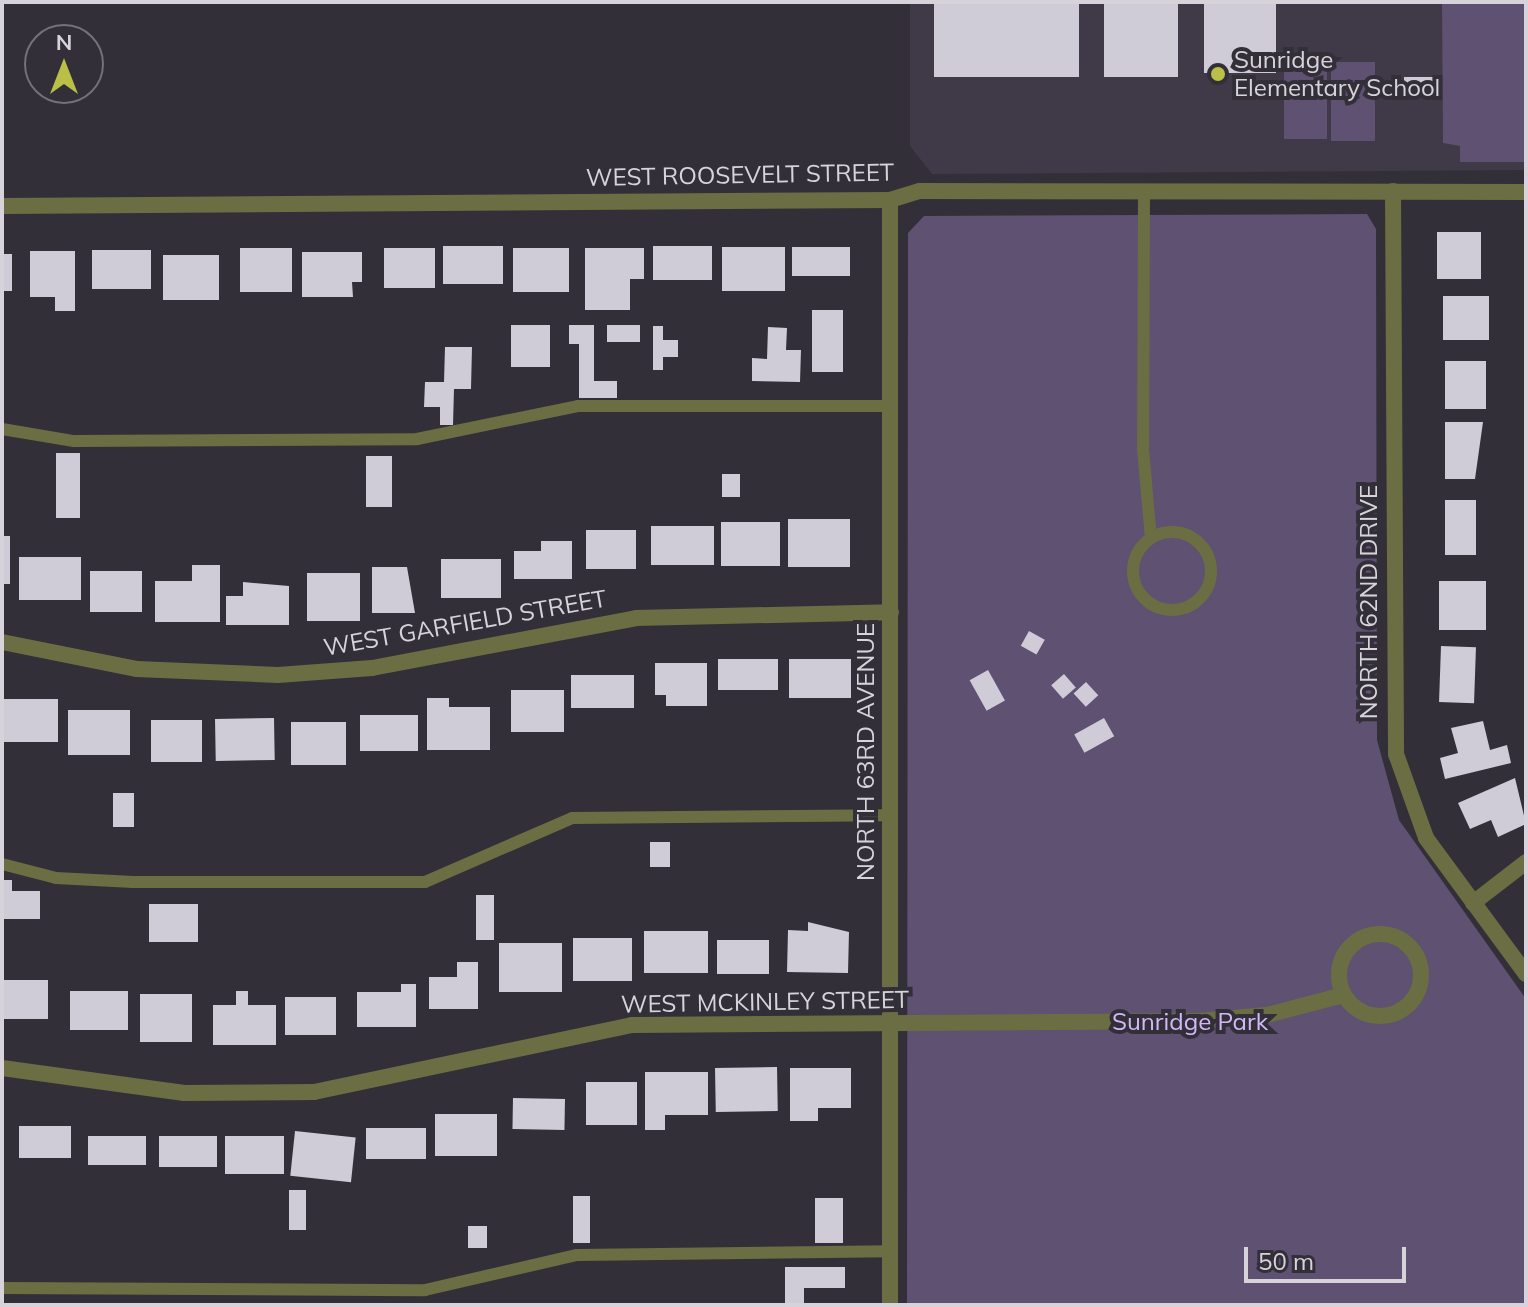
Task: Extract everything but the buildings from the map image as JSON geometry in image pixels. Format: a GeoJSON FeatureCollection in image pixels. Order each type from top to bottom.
{"type":"FeatureCollection","features":[{"type":"Feature","properties":{"kind":"street","name":"WEST ROOSEVELT STREET"},"geometry":{"type":"LineString","coordinates":[[2,206],[890,200],[920,191],[1526,192]]}},
{"type":"Feature","properties":{"kind":"street","name":"NORTH 62ND DRIVE"},"geometry":{"type":"LineString","coordinates":[[1393,191],[1393,730],[1418,821],[1526,974]]}},
{"type":"Feature","properties":{"kind":"street","name":"NORTH 63RD AVENUE"},"geometry":{"type":"LineString","coordinates":[[890,200],[890,1305]]}},
{"type":"Feature","properties":{"kind":"street","name":"WEST GARFIELD STREET"},"geometry":{"type":"LineString","coordinates":[[2,642],[137,669],[278,675],[372,668],[636,618],[891,612]]}},
{"type":"Feature","properties":{"kind":"street"},"geometry":{"type":"LineString","coordinates":[[1473,903],[1526,862]]}},
{"type":"Feature","properties":{"kind":"street"},"geometry":{"type":"LineString","coordinates":[[1390,935],[1417,958],[1419,988],[1395,1014],[1360,1011],[1343,995],[1343,956],[1363,937],[1390,935]]}},
{"type":"Feature","properties":{"kind":"street","name":"WEST MCKINLEY STREET"},"geometry":{"type":"LineString","coordinates":[[2,1068],[184,1093],[288,1093],[379,1082],[632,1025],[1198,1021],[1267,1015],[1343,995]]}},
{"type":"Feature","properties":{"kind":"lane"},"geometry":{"type":"LineString","coordinates":[[1144,191],[1143,462],[1151,538],[1134,558],[1142,597],[1165,610],[1192,605],[1208,587],[1206,551],[1187,535],[1151,538]]}},
{"type":"Feature","properties":{"kind":"lane"},"geometry":{"type":"LineString","coordinates":[[2,429],[74,441],[417,439],[578,406],[889,406]]}},
{"type":"Feature","properties":{"kind":"lane"},"geometry":{"type":"LineString","coordinates":[[2,864],[56,878],[133,882],[425,882],[572,818],[890,815]]}},
{"type":"Feature","properties":{"kind":"lane"},"geometry":{"type":"LineString","coordinates":[[2,1288],[425,1290],[577,1255],[890,1251]]}},
{"type":"Feature","properties":{"kind":"shaded area","name":"Sunridge Elementary School"},"geometry":{"type":"Polygon","coordinates":[[[910,2],[1526,2],[1526,170],[932,174],[910,146],[910,2]]]}},
{"type":"Feature","properties":{"kind":"green space"},"geometry":{"type":"Polygon","coordinates":[[[1526,2],[1526,162],[1460,162],[1460,146],[1443,143],[1442,3],[1526,2]]]}},
{"type":"Feature","properties":{"kind":"green space"},"geometry":{"type":"Polygon","coordinates":[[[1284,62],[1327,62],[1327,139],[1284,139],[1284,62]]]}},
{"type":"Feature","properties":{"kind":"green space"},"geometry":{"type":"Polygon","coordinates":[[[1331,62],[1375,62],[1375,141],[1331,141],[1331,62]]]}},
{"type":"Feature","properties":{"kind":"green space","name":"Sunridge Park"},"geometry":{"type":"Polygon","coordinates":[[[1367,214],[1376,229],[1377,740],[1399,820],[1526,999],[1526,1305],[907,1305],[908,233],[924,216],[1367,214]]]}},
{"type":"Feature","properties":{"kind":"place","name":"Sunridge Elementary School"},"geometry":{"type":"Point","coordinates":[1218,74]}}]}
